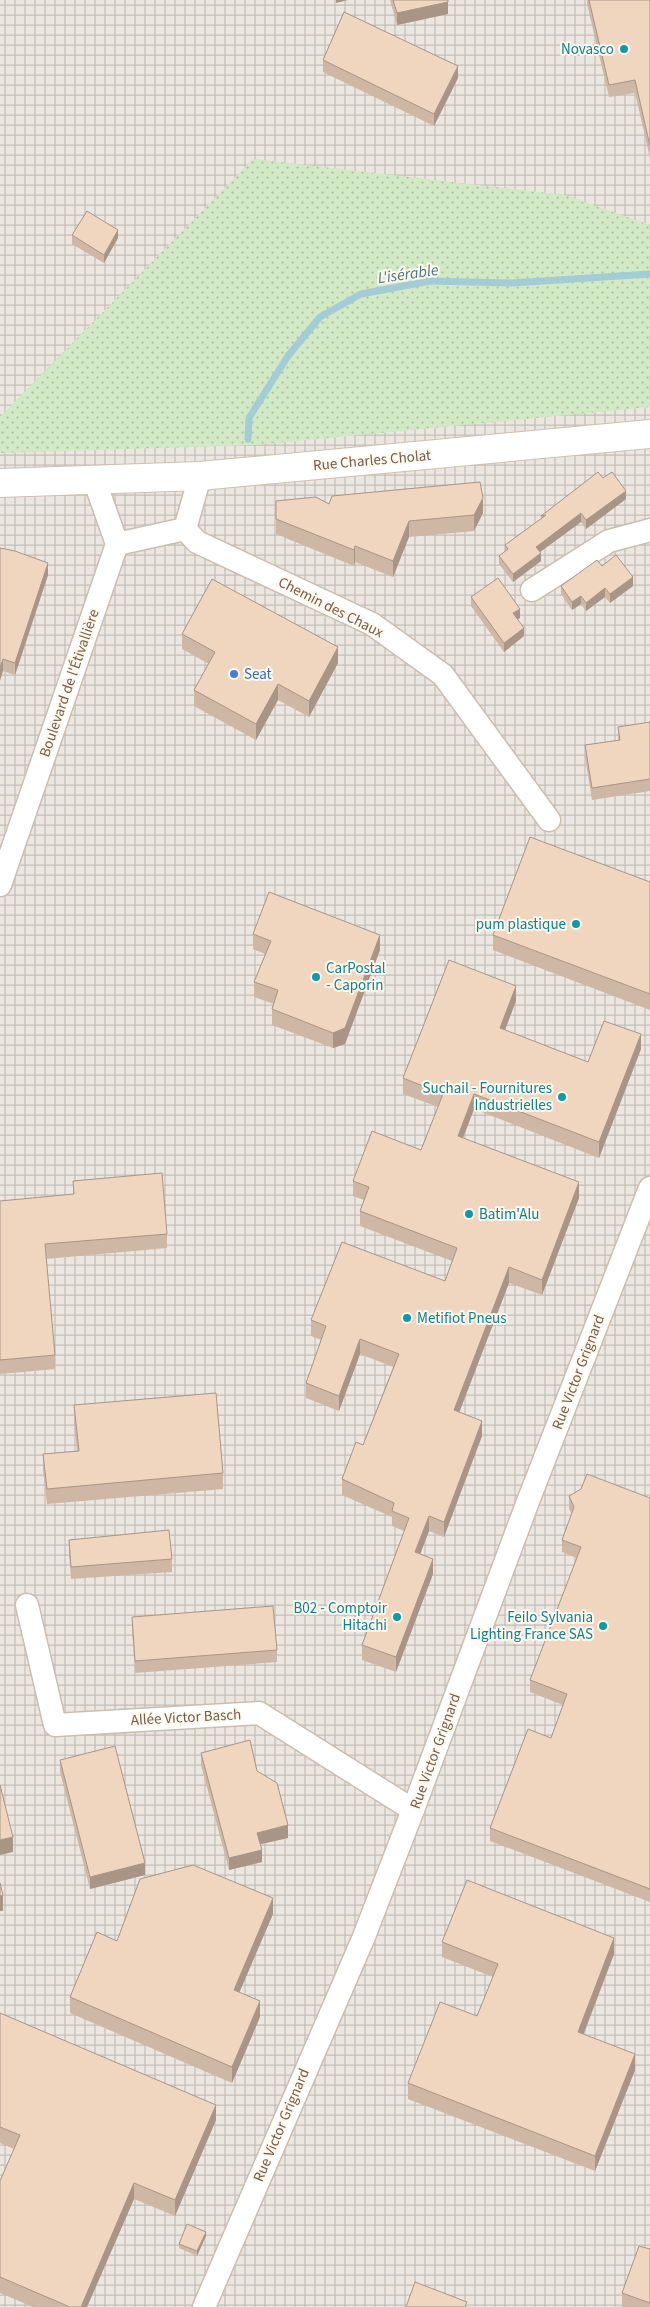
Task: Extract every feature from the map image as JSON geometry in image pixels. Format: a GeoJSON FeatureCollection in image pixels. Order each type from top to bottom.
{"type":"FeatureCollection","features":[{"type":"Feature","properties":{"kind":"street","name":"Rue Charles Cholat"},"geometry":{"type":"LineString","coordinates":[[0,483],[95,482],[200,476],[650,438]]}},
{"type":"Feature","properties":{"kind":"street"},"geometry":{"type":"LineString","coordinates":[[95,482],[117,544],[185,529],[200,476]]}},
{"type":"Feature","properties":{"kind":"street","name":"Chemin des Chaux"},"geometry":{"type":"LineString","coordinates":[[185,529],[197,542],[372,624],[444,674],[549,820]]}},
{"type":"Feature","properties":{"kind":"street"},"geometry":{"type":"LineString","coordinates":[[532,590],[610,541],[650,530]]}},
{"type":"Feature","properties":{"kind":"street","name":"Boulevard de l'Étivallière"},"geometry":{"type":"LineString","coordinates":[[0,885],[117,544]]}},
{"type":"Feature","properties":{"kind":"street","name":"Rue Victor Grignard"},"geometry":{"type":"LineString","coordinates":[[204,2307],[362,1939],[413,1810],[527,1504],[650,1188]]}},
{"type":"Feature","properties":{"kind":"street","name":"Allée Victor Basch"},"geometry":{"type":"LineString","coordinates":[[27,1605],[55,1725],[259,1713],[413,1810]]}},
{"type":"Feature","properties":{"kind":"shaded area"},"geometry":{"type":"Polygon","coordinates":[[[0,0],[650,0],[650,2307],[0,2307],[0,0]]]}},
{"type":"Feature","properties":{"kind":"green space"},"geometry":{"type":"Polygon","coordinates":[[[253,159],[565,195],[650,225],[650,407],[256,445],[0,453],[0,417],[253,159]]]}},
{"type":"Feature","properties":{"kind":"building"},"geometry":{"type":"Polygon","coordinates":[[[393,0],[448,0],[448,2],[397,13],[393,0]]]}},
{"type":"Feature","properties":{"kind":"building","name":"Novasco"},"geometry":{"type":"Polygon","coordinates":[[[589,0],[650,0],[650,146],[635,80],[609,85],[589,0]]]}},
{"type":"Feature","properties":{"kind":"building"},"geometry":{"type":"Polygon","coordinates":[[[344,12],[458,66],[434,114],[323,60],[344,12]]]}},
{"type":"Feature","properties":{"kind":"building"},"geometry":{"type":"Polygon","coordinates":[[[87,211],[118,230],[104,255],[72,235],[87,211]]]}},
{"type":"Feature","properties":{"kind":"building"},"geometry":{"type":"Polygon","coordinates":[[[598,472],[603,478],[612,472],[626,491],[586,520],[581,513],[536,547],[541,553],[513,574],[499,556],[508,549],[505,545],[546,515],[541,516],[598,472]]]}},
{"type":"Feature","properties":{"kind":"building"},"geometry":{"type":"Polygon","coordinates":[[[480,482],[483,498],[474,515],[409,521],[393,561],[355,546],[354,550],[276,519],[276,501],[316,497],[329,504],[332,496],[480,482]]]}},
{"type":"Feature","properties":{"kind":"building"},"geometry":{"type":"Polygon","coordinates":[[[0,548],[15,551],[48,563],[15,663],[3,659],[0,668],[0,548]]]}},
{"type":"Feature","properties":{"kind":"building"},"geometry":{"type":"Polygon","coordinates":[[[616,555],[633,577],[610,594],[605,588],[586,603],[581,596],[572,602],[561,586],[597,560],[602,566],[616,555]]]}},
{"type":"Feature","properties":{"kind":"building"},"geometry":{"type":"Polygon","coordinates":[[[498,578],[520,609],[513,613],[524,628],[504,643],[471,597],[498,578]]]}},
{"type":"Feature","properties":{"kind":"building"},"geometry":{"type":"Polygon","coordinates":[[[212,579],[338,647],[309,701],[278,684],[256,724],[194,690],[215,652],[182,634],[212,579]]]}},
{"type":"Feature","properties":{"kind":"building"},"geometry":{"type":"Polygon","coordinates":[[[650,722],[650,779],[592,788],[585,745],[620,740],[618,727],[650,722]]]}},
{"type":"Feature","properties":{"kind":"building","name":"pum plastique"},"geometry":{"type":"Polygon","coordinates":[[[530,837],[650,882],[650,994],[493,935],[530,837]]]}},
{"type":"Feature","properties":{"kind":"building","name":"CarPostal - Caporin"},"geometry":{"type":"Polygon","coordinates":[[[269,892],[380,935],[345,1028],[333,1033],[272,1009],[278,990],[254,982],[271,941],[253,934],[269,892]]]}},
{"type":"Feature","properties":{"kind":"building"},"geometry":{"type":"Polygon","coordinates":[[[449,960],[516,986],[500,1028],[588,1062],[604,1021],[641,1034],[599,1142],[474,1094],[458,1136],[579,1182],[542,1280],[509,1267],[454,1410],[482,1421],[444,1522],[429,1516],[415,1552],[433,1559],[396,1657],[362,1645],[409,1518],[392,1511],[394,1503],[342,1479],[356,1442],[363,1445],[399,1354],[360,1339],[339,1396],[306,1383],[326,1326],[311,1320],[342,1242],[445,1281],[457,1248],[360,1211],[369,1187],[353,1181],[372,1131],[421,1150],[443,1094],[403,1078],[449,960]]]}},
{"type":"Feature","properties":{"kind":"building"},"geometry":{"type":"Polygon","coordinates":[[[162,1173],[167,1234],[45,1244],[55,1355],[0,1360],[0,1201],[74,1194],[73,1181],[162,1173]]]}},
{"type":"Feature","properties":{"kind":"building"},"geometry":{"type":"Polygon","coordinates":[[[216,1393],[223,1473],[47,1489],[43,1454],[79,1451],[74,1405],[216,1393]]]}},
{"type":"Feature","properties":{"kind":"building"},"geometry":{"type":"Polygon","coordinates":[[[587,1474],[650,1498],[650,1889],[490,1828],[528,1729],[551,1738],[567,1694],[530,1680],[581,1547],[562,1540],[574,1507],[569,1496],[581,1489],[587,1474]]]}},
{"type":"Feature","properties":{"kind":"building"},"geometry":{"type":"Polygon","coordinates":[[[169,1530],[172,1559],[71,1567],[69,1540],[169,1530]]]}},
{"type":"Feature","properties":{"kind":"building"},"geometry":{"type":"Polygon","coordinates":[[[273,1606],[277,1650],[135,1661],[132,1617],[273,1606]]]}},
{"type":"Feature","properties":{"kind":"building"},"geometry":{"type":"Polygon","coordinates":[[[250,1740],[257,1771],[277,1783],[288,1825],[257,1833],[262,1850],[229,1858],[201,1753],[250,1740]]]}},
{"type":"Feature","properties":{"kind":"building"},"geometry":{"type":"Polygon","coordinates":[[[115,1746],[145,1863],[90,1877],[60,1760],[115,1746]]]}},
{"type":"Feature","properties":{"kind":"building"},"geometry":{"type":"Polygon","coordinates":[[[0,1785],[13,1837],[0,1840],[0,1785]]]}},
{"type":"Feature","properties":{"kind":"building"},"geometry":{"type":"Polygon","coordinates":[[[193,1865],[273,1898],[234,1990],[260,2001],[232,2067],[70,1997],[97,1932],[117,1941],[140,1879],[193,1865]]]}},
{"type":"Feature","properties":{"kind":"building"},"geometry":{"type":"Polygon","coordinates":[[[467,1880],[614,1938],[578,2032],[635,2054],[595,2156],[408,2083],[440,2002],[477,2016],[498,1964],[442,1942],[467,1880]]]}},
{"type":"Feature","properties":{"kind":"building"},"geometry":{"type":"Polygon","coordinates":[[[0,1883],[3,1895],[0,1896],[0,1883]]]}},
{"type":"Feature","properties":{"kind":"building"},"geometry":{"type":"Polygon","coordinates":[[[0,2013],[216,2105],[175,2200],[134,2183],[81,2307],[70,2307],[0,2277],[0,2181],[20,2135],[0,2127],[0,2013]]]}},
{"type":"Feature","properties":{"kind":"building"},"geometry":{"type":"Polygon","coordinates":[[[187,2224],[206,2232],[197,2251],[179,2244],[187,2224]]]}},
{"type":"Feature","properties":{"kind":"building"},"geometry":{"type":"Polygon","coordinates":[[[639,2246],[650,2249],[650,2303],[622,2293],[639,2246]]]}},
{"type":"Feature","properties":{"kind":"building"},"geometry":{"type":"Polygon","coordinates":[[[415,2282],[467,2302],[465,2307],[406,2307],[415,2282]]]}},
{"type":"Feature","properties":{"kind":"waterway","name":"L'isérable"},"geometry":{"type":"LineString","coordinates":[[248,439],[249,418],[288,356],[320,317],[361,294],[430,281],[512,283],[650,274]]}},
{"type":"Feature","properties":{"kind":"place","name":"Novasco"},"geometry":{"type":"Point","coordinates":[624,49]}},
{"type":"Feature","properties":{"kind":"place","name":"Seat"},"geometry":{"type":"Point","coordinates":[234,674]}},
{"type":"Feature","properties":{"kind":"place","name":"pum plastique"},"geometry":{"type":"Point","coordinates":[576,924]}},
{"type":"Feature","properties":{"kind":"place","name":"CarPostal - Caporin"},"geometry":{"type":"Point","coordinates":[316,977]}},
{"type":"Feature","properties":{"kind":"place","name":"Suchail - Fournitures Industrielles"},"geometry":{"type":"Point","coordinates":[562,1097]}},
{"type":"Feature","properties":{"kind":"place","name":"Batim'Alu"},"geometry":{"type":"Point","coordinates":[469,1214]}},
{"type":"Feature","properties":{"kind":"place","name":"Metifiot Pneus"},"geometry":{"type":"Point","coordinates":[407,1318]}},
{"type":"Feature","properties":{"kind":"place","name":"B02 - Comptoir Hitachi"},"geometry":{"type":"Point","coordinates":[397,1617]}},
{"type":"Feature","properties":{"kind":"place","name":"Feilo Sylvania Lighting France SAS"},"geometry":{"type":"Point","coordinates":[603,1626]}}]}
